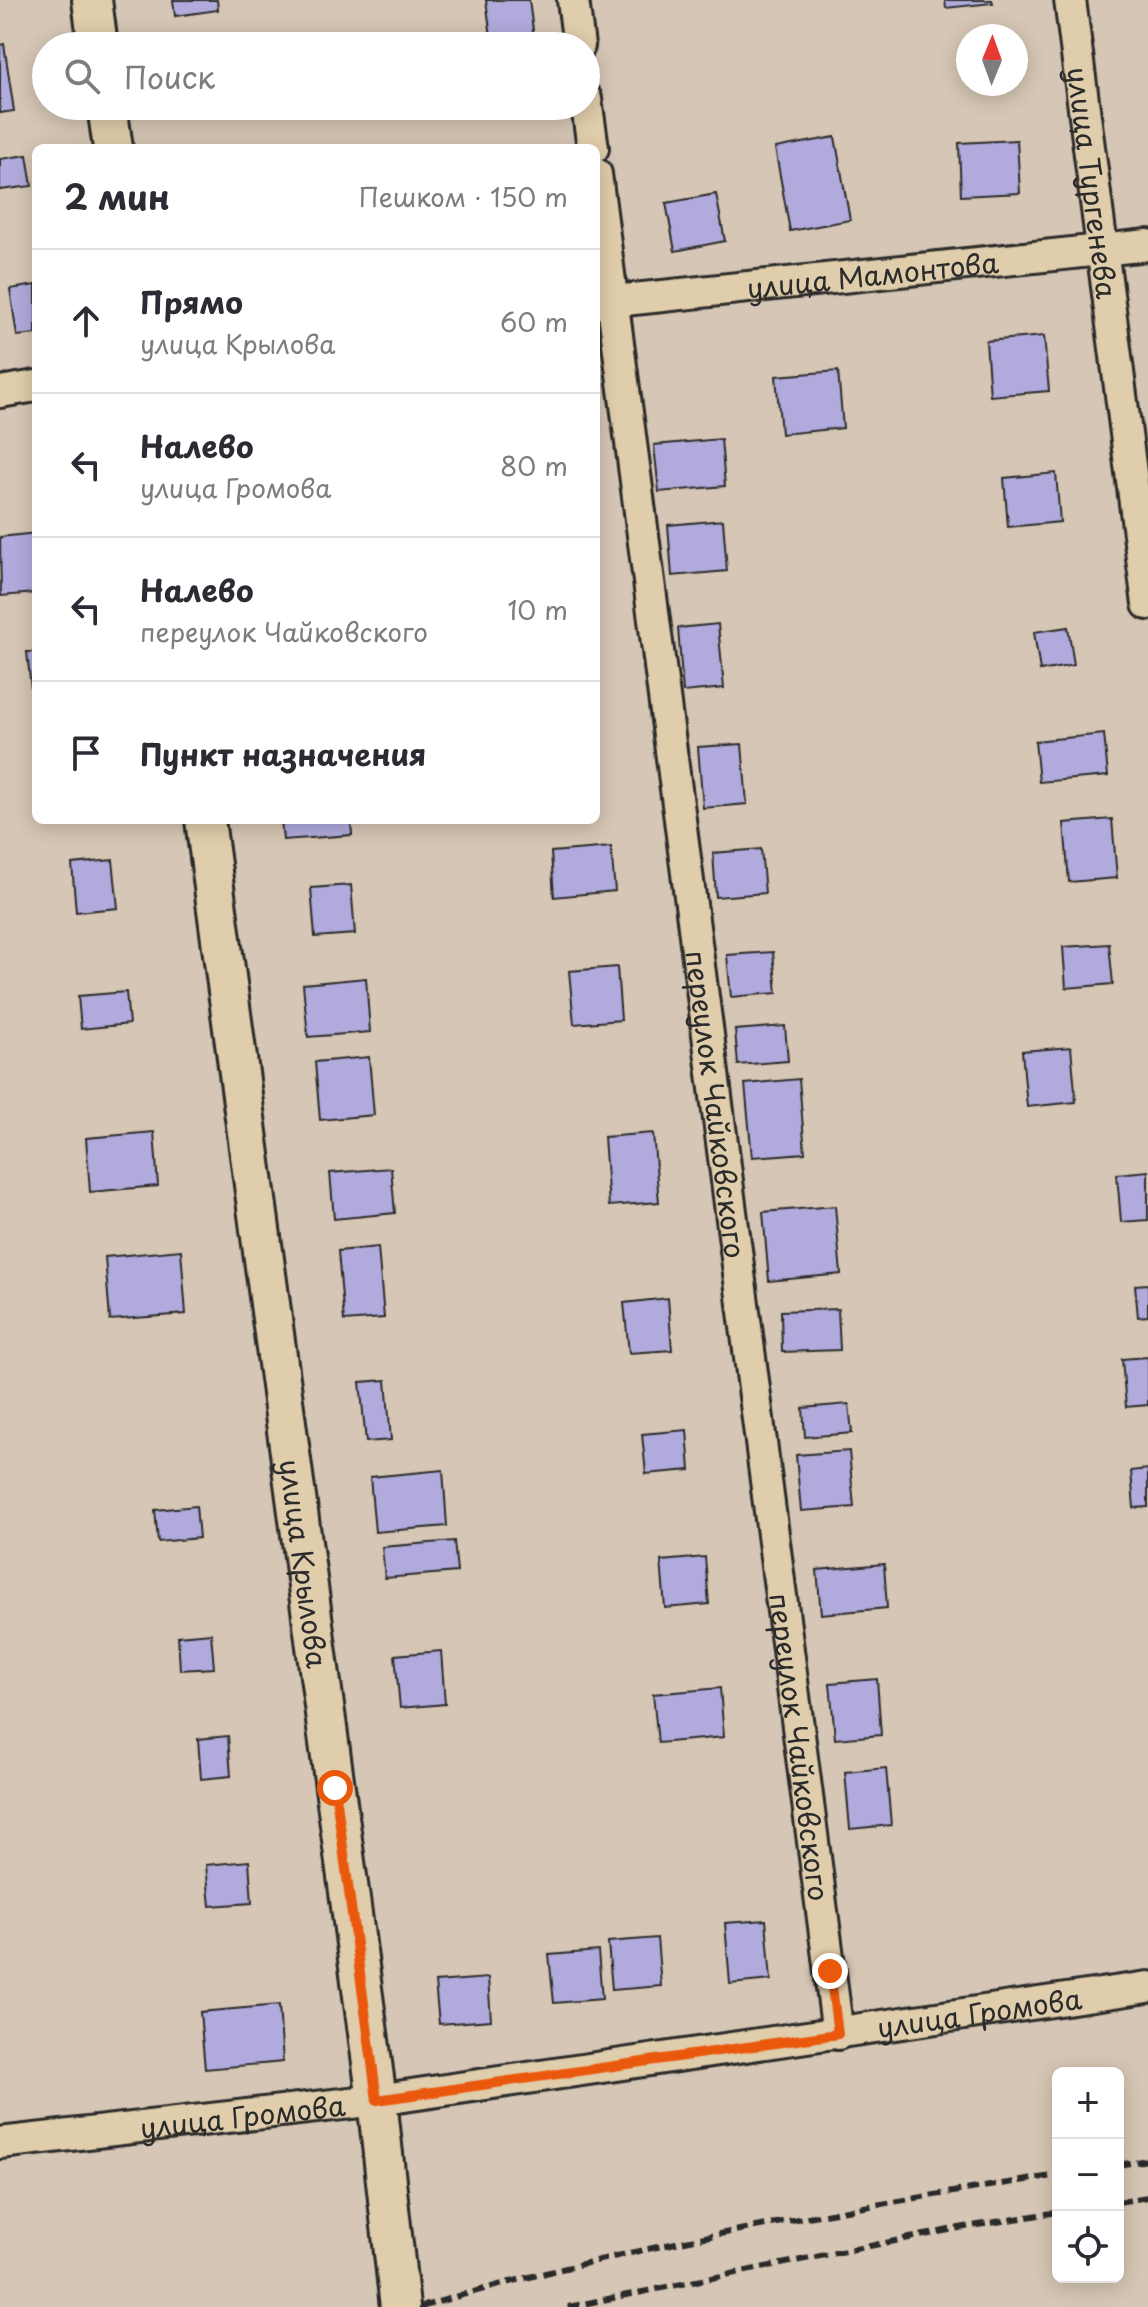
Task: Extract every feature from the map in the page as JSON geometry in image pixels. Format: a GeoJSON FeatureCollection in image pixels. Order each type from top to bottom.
{"type":"FeatureCollection","features":[{"type":"Feature","properties":{"kind":"street"},"geometry":{"type":"LineString","coordinates":[[92,0],[96,32]]}},
{"type":"Feature","properties":{"kind":"street"},"geometry":{"type":"LineString","coordinates":[[573,0],[577,32]]}},
{"type":"Feature","properties":{"kind":"street","name":"улица Тургенева"},"geometry":{"type":"LineString","coordinates":[[1070,0],[1148,604]]}},
{"type":"Feature","properties":{"kind":"street"},"geometry":{"type":"LineString","coordinates":[[109,120],[112,144]]}},
{"type":"Feature","properties":{"kind":"street"},"geometry":{"type":"LineString","coordinates":[[589,120],[592,144]]}},
{"type":"Feature","properties":{"kind":"street","name":"переулок Чайковского"},"geometry":{"type":"LineString","coordinates":[[600,238],[604,302],[838,2034]]}},
{"type":"Feature","properties":{"kind":"street","name":"улица Мамонтова"},"geometry":{"type":"LineString","coordinates":[[604,302],[1148,245]]}},
{"type":"Feature","properties":{"kind":"street"},"geometry":{"type":"LineString","coordinates":[[0,392],[32,387]]}},
{"type":"Feature","properties":{"kind":"street","name":"улица Крылова"},"geometry":{"type":"LineString","coordinates":[[206,824],[377,2100],[400,2307]]}},
{"type":"Feature","properties":{"kind":"street","name":"улица Громова"},"geometry":{"type":"LineString","coordinates":[[0,2143],[377,2100],[1148,1987]]}},
{"type":"Feature","properties":{"kind":"building"},"geometry":{"type":"Polygon","coordinates":[[[173,0],[217,0],[218,10],[175,16],[173,0]]]}},
{"type":"Feature","properties":{"kind":"building"},"geometry":{"type":"Polygon","coordinates":[[[486,0],[529,0],[533,32],[490,32],[486,0]]]}},
{"type":"Feature","properties":{"kind":"building"},"geometry":{"type":"Polygon","coordinates":[[[945,0],[992,0],[993,3],[946,8],[945,0]]]}},
{"type":"Feature","properties":{"kind":"building"},"geometry":{"type":"Polygon","coordinates":[[[4,44],[14,111],[0,113],[0,45],[4,44]]]}},
{"type":"Feature","properties":{"kind":"building"},"geometry":{"type":"Polygon","coordinates":[[[835,137],[850,220],[790,231],[775,148],[835,137]]]}},
{"type":"Feature","properties":{"kind":"building"},"geometry":{"type":"Polygon","coordinates":[[[1017,140],[1020,193],[961,196],[959,143],[1017,140]]]}},
{"type":"Feature","properties":{"kind":"building"},"geometry":{"type":"Polygon","coordinates":[[[27,155],[32,186],[0,190],[0,159],[27,155]]]}},
{"type":"Feature","properties":{"kind":"building"},"geometry":{"type":"Polygon","coordinates":[[[716,194],[725,241],[675,251],[666,203],[716,194]]]}},
{"type":"Feature","properties":{"kind":"building"},"geometry":{"type":"Polygon","coordinates":[[[32,286],[32,334],[17,336],[10,289],[32,286]]]}},
{"type":"Feature","properties":{"kind":"building"},"geometry":{"type":"Polygon","coordinates":[[[1044,336],[1049,391],[990,396],[986,341],[1044,336]]]}},
{"type":"Feature","properties":{"kind":"building"},"geometry":{"type":"Polygon","coordinates":[[[838,371],[843,428],[781,434],[776,376],[838,371]]]}},
{"type":"Feature","properties":{"kind":"building"},"geometry":{"type":"Polygon","coordinates":[[[721,439],[725,486],[659,492],[654,445],[721,439]]]}},
{"type":"Feature","properties":{"kind":"building"},"geometry":{"type":"Polygon","coordinates":[[[1056,473],[1060,522],[1008,527],[1004,478],[1056,473]]]}},
{"type":"Feature","properties":{"kind":"building"},"geometry":{"type":"Polygon","coordinates":[[[723,520],[727,571],[672,576],[668,525],[723,520]]]}},
{"type":"Feature","properties":{"kind":"building"},"geometry":{"type":"Polygon","coordinates":[[[32,533],[32,593],[1,596],[0,537],[32,533]]]}},
{"type":"Feature","properties":{"kind":"building"},"geometry":{"type":"Polygon","coordinates":[[[718,624],[724,688],[683,692],[678,628],[718,624]]]}},
{"type":"Feature","properties":{"kind":"building"},"geometry":{"type":"Polygon","coordinates":[[[1068,627],[1074,665],[1040,671],[1034,632],[1068,627]]]}},
{"type":"Feature","properties":{"kind":"building"},"geometry":{"type":"Polygon","coordinates":[[[27,652],[32,652],[32,697],[27,652]]]}},
{"type":"Feature","properties":{"kind":"building"},"geometry":{"type":"Polygon","coordinates":[[[1104,734],[1108,776],[1039,782],[1035,741],[1104,734]]]}},
{"type":"Feature","properties":{"kind":"building"},"geometry":{"type":"Polygon","coordinates":[[[742,744],[747,804],[703,808],[698,747],[742,744]]]}},
{"type":"Feature","properties":{"kind":"building"},"geometry":{"type":"Polygon","coordinates":[[[1112,819],[1117,878],[1069,882],[1064,823],[1112,819]]]}},
{"type":"Feature","properties":{"kind":"building"},"geometry":{"type":"Polygon","coordinates":[[[281,824],[351,824],[352,835],[283,840],[281,824]]]}},
{"type":"Feature","properties":{"kind":"building"},"geometry":{"type":"Polygon","coordinates":[[[611,847],[615,891],[554,897],[551,852],[611,847]]]}},
{"type":"Feature","properties":{"kind":"building"},"geometry":{"type":"Polygon","coordinates":[[[761,849],[765,893],[716,897],[713,853],[761,849]]]}},
{"type":"Feature","properties":{"kind":"building"},"geometry":{"type":"Polygon","coordinates":[[[113,860],[118,908],[76,912],[72,864],[113,860]]]}},
{"type":"Feature","properties":{"kind":"building"},"geometry":{"type":"Polygon","coordinates":[[[351,885],[355,934],[315,937],[311,888],[351,885]]]}},
{"type":"Feature","properties":{"kind":"building"},"geometry":{"type":"Polygon","coordinates":[[[1109,944],[1113,984],[1066,988],[1063,947],[1109,944]]]}},
{"type":"Feature","properties":{"kind":"building"},"geometry":{"type":"Polygon","coordinates":[[[773,952],[777,993],[731,997],[727,955],[773,952]]]}},
{"type":"Feature","properties":{"kind":"building"},"geometry":{"type":"Polygon","coordinates":[[[617,967],[621,1020],[574,1024],[569,971],[617,967]]]}},
{"type":"Feature","properties":{"kind":"building"},"geometry":{"type":"Polygon","coordinates":[[[366,978],[370,1032],[308,1037],[303,984],[366,978]]]}},
{"type":"Feature","properties":{"kind":"building"},"geometry":{"type":"Polygon","coordinates":[[[126,992],[129,1024],[81,1029],[78,996],[126,992]]]}},
{"type":"Feature","properties":{"kind":"building"},"geometry":{"type":"Polygon","coordinates":[[[785,1026],[788,1061],[738,1065],[735,1030],[785,1026]]]}},
{"type":"Feature","properties":{"kind":"building"},"geometry":{"type":"Polygon","coordinates":[[[1071,1047],[1076,1102],[1027,1107],[1022,1051],[1071,1047]]]}},
{"type":"Feature","properties":{"kind":"building"},"geometry":{"type":"Polygon","coordinates":[[[369,1057],[374,1115],[320,1120],[315,1062],[369,1057]]]}},
{"type":"Feature","properties":{"kind":"building"},"geometry":{"type":"Polygon","coordinates":[[[799,1079],[805,1153],[752,1157],[745,1084],[799,1079]]]}},
{"type":"Feature","properties":{"kind":"building"},"geometry":{"type":"Polygon","coordinates":[[[154,1132],[158,1186],[90,1192],[86,1138],[154,1132]]]}},
{"type":"Feature","properties":{"kind":"building"},"geometry":{"type":"Polygon","coordinates":[[[653,1133],[659,1202],[609,1206],[604,1137],[653,1133]]]}},
{"type":"Feature","properties":{"kind":"building"},"geometry":{"type":"Polygon","coordinates":[[[391,1168],[395,1213],[334,1219],[330,1173],[391,1168]]]}},
{"type":"Feature","properties":{"kind":"building"},"geometry":{"type":"Polygon","coordinates":[[[1148,1171],[1148,1220],[1121,1222],[1117,1174],[1148,1171]]]}},
{"type":"Feature","properties":{"kind":"building"},"geometry":{"type":"Polygon","coordinates":[[[835,1206],[841,1274],[769,1281],[763,1212],[835,1206]]]}},
{"type":"Feature","properties":{"kind":"building"},"geometry":{"type":"Polygon","coordinates":[[[378,1247],[384,1318],[344,1321],[338,1251],[378,1247]]]}},
{"type":"Feature","properties":{"kind":"building"},"geometry":{"type":"Polygon","coordinates":[[[181,1250],[186,1314],[110,1320],[105,1257],[181,1250]]]}},
{"type":"Feature","properties":{"kind":"building"},"geometry":{"type":"Polygon","coordinates":[[[1148,1284],[1148,1316],[1138,1317],[1135,1285],[1148,1284]]]}},
{"type":"Feature","properties":{"kind":"building"},"geometry":{"type":"Polygon","coordinates":[[[668,1298],[672,1350],[629,1353],[624,1303],[668,1298]]]}},
{"type":"Feature","properties":{"kind":"building"},"geometry":{"type":"Polygon","coordinates":[[[838,1309],[840,1350],[782,1352],[781,1311],[838,1309]]]}},
{"type":"Feature","properties":{"kind":"building"},"geometry":{"type":"Polygon","coordinates":[[[1148,1357],[1148,1405],[1126,1407],[1122,1359],[1148,1357]]]}},
{"type":"Feature","properties":{"kind":"building"},"geometry":{"type":"Polygon","coordinates":[[[386,1380],[391,1440],[366,1442],[360,1382],[386,1380]]]}},
{"type":"Feature","properties":{"kind":"building"},"geometry":{"type":"Polygon","coordinates":[[[849,1404],[852,1433],[805,1437],[803,1408],[849,1404]]]}},
{"type":"Feature","properties":{"kind":"building"},"geometry":{"type":"Polygon","coordinates":[[[687,1430],[690,1470],[646,1474],[642,1434],[687,1430]]]}},
{"type":"Feature","properties":{"kind":"building"},"geometry":{"type":"Polygon","coordinates":[[[849,1451],[854,1507],[801,1511],[796,1455],[849,1451]]]}},
{"type":"Feature","properties":{"kind":"building"},"geometry":{"type":"Polygon","coordinates":[[[1148,1469],[1148,1507],[1134,1508],[1131,1471],[1148,1469]]]}},
{"type":"Feature","properties":{"kind":"building"},"geometry":{"type":"Polygon","coordinates":[[[443,1470],[447,1526],[375,1532],[370,1477],[443,1470]]]}},
{"type":"Feature","properties":{"kind":"building"},"geometry":{"type":"Polygon","coordinates":[[[196,1506],[199,1538],[158,1542],[155,1510],[196,1506]]]}},
{"type":"Feature","properties":{"kind":"building"},"geometry":{"type":"Polygon","coordinates":[[[454,1541],[457,1572],[385,1578],[382,1547],[454,1541]]]}},
{"type":"Feature","properties":{"kind":"building"},"geometry":{"type":"Polygon","coordinates":[[[705,1557],[709,1604],[665,1608],[661,1561],[705,1557]]]}},
{"type":"Feature","properties":{"kind":"building"},"geometry":{"type":"Polygon","coordinates":[[[884,1564],[887,1608],[821,1614],[817,1570],[884,1564]]]}},
{"type":"Feature","properties":{"kind":"building"},"geometry":{"type":"Polygon","coordinates":[[[211,1633],[214,1668],[180,1670],[178,1636],[211,1633]]]}},
{"type":"Feature","properties":{"kind":"building"},"geometry":{"type":"Polygon","coordinates":[[[441,1651],[445,1704],[400,1708],[395,1655],[441,1651]]]}},
{"type":"Feature","properties":{"kind":"building"},"geometry":{"type":"Polygon","coordinates":[[[877,1679],[881,1735],[835,1739],[830,1683],[877,1679]]]}},
{"type":"Feature","properties":{"kind":"building"},"geometry":{"type":"Polygon","coordinates":[[[720,1688],[724,1737],[658,1743],[653,1694],[720,1688]]]}},
{"type":"Feature","properties":{"kind":"building"},"geometry":{"type":"Polygon","coordinates":[[[228,1736],[231,1776],[201,1779],[198,1739],[228,1736]]]}},
{"type":"Feature","properties":{"kind":"building"},"geometry":{"type":"Polygon","coordinates":[[[886,1768],[891,1825],[850,1829],[845,1772],[886,1768]]]}},
{"type":"Feature","properties":{"kind":"building"},"geometry":{"type":"Polygon","coordinates":[[[249,1861],[252,1903],[210,1906],[206,1865],[249,1861]]]}},
{"type":"Feature","properties":{"kind":"building"},"geometry":{"type":"Polygon","coordinates":[[[766,1920],[771,1980],[730,1984],[725,1923],[766,1920]]]}},
{"type":"Feature","properties":{"kind":"building"},"geometry":{"type":"Polygon","coordinates":[[[657,1938],[661,1986],[612,1990],[608,1942],[657,1938]]]}},
{"type":"Feature","properties":{"kind":"building"},"geometry":{"type":"Polygon","coordinates":[[[598,1951],[602,1999],[554,2003],[549,1955],[598,1951]]]}},
{"type":"Feature","properties":{"kind":"building"},"geometry":{"type":"Polygon","coordinates":[[[488,1978],[491,2020],[439,2024],[435,1982],[488,1978]]]}},
{"type":"Feature","properties":{"kind":"building"},"geometry":{"type":"Polygon","coordinates":[[[279,2005],[283,2062],[205,2069],[200,2012],[279,2005]]]}},
{"type":"Feature","properties":{"kind":"railway"},"geometry":{"type":"LineString","coordinates":[[1124,2164],[1148,2160]]}},
{"type":"Feature","properties":{"kind":"railway"},"geometry":{"type":"LineString","coordinates":[[421,2307],[578,2265],[737,2230],[1052,2176]]}},
{"type":"Feature","properties":{"kind":"railway"},"geometry":{"type":"LineString","coordinates":[[1124,2201],[1148,2197]]}},
{"type":"Feature","properties":{"kind":"railway"},"geometry":{"type":"LineString","coordinates":[[568,2307],[959,2228],[1052,2213]]}},
{"type":"Feature","properties":{"kind":"route"},"geometry":{"type":"LineString","coordinates":[[335,1788],[377,2100],[838,2034],[830,1971]]}}]}
